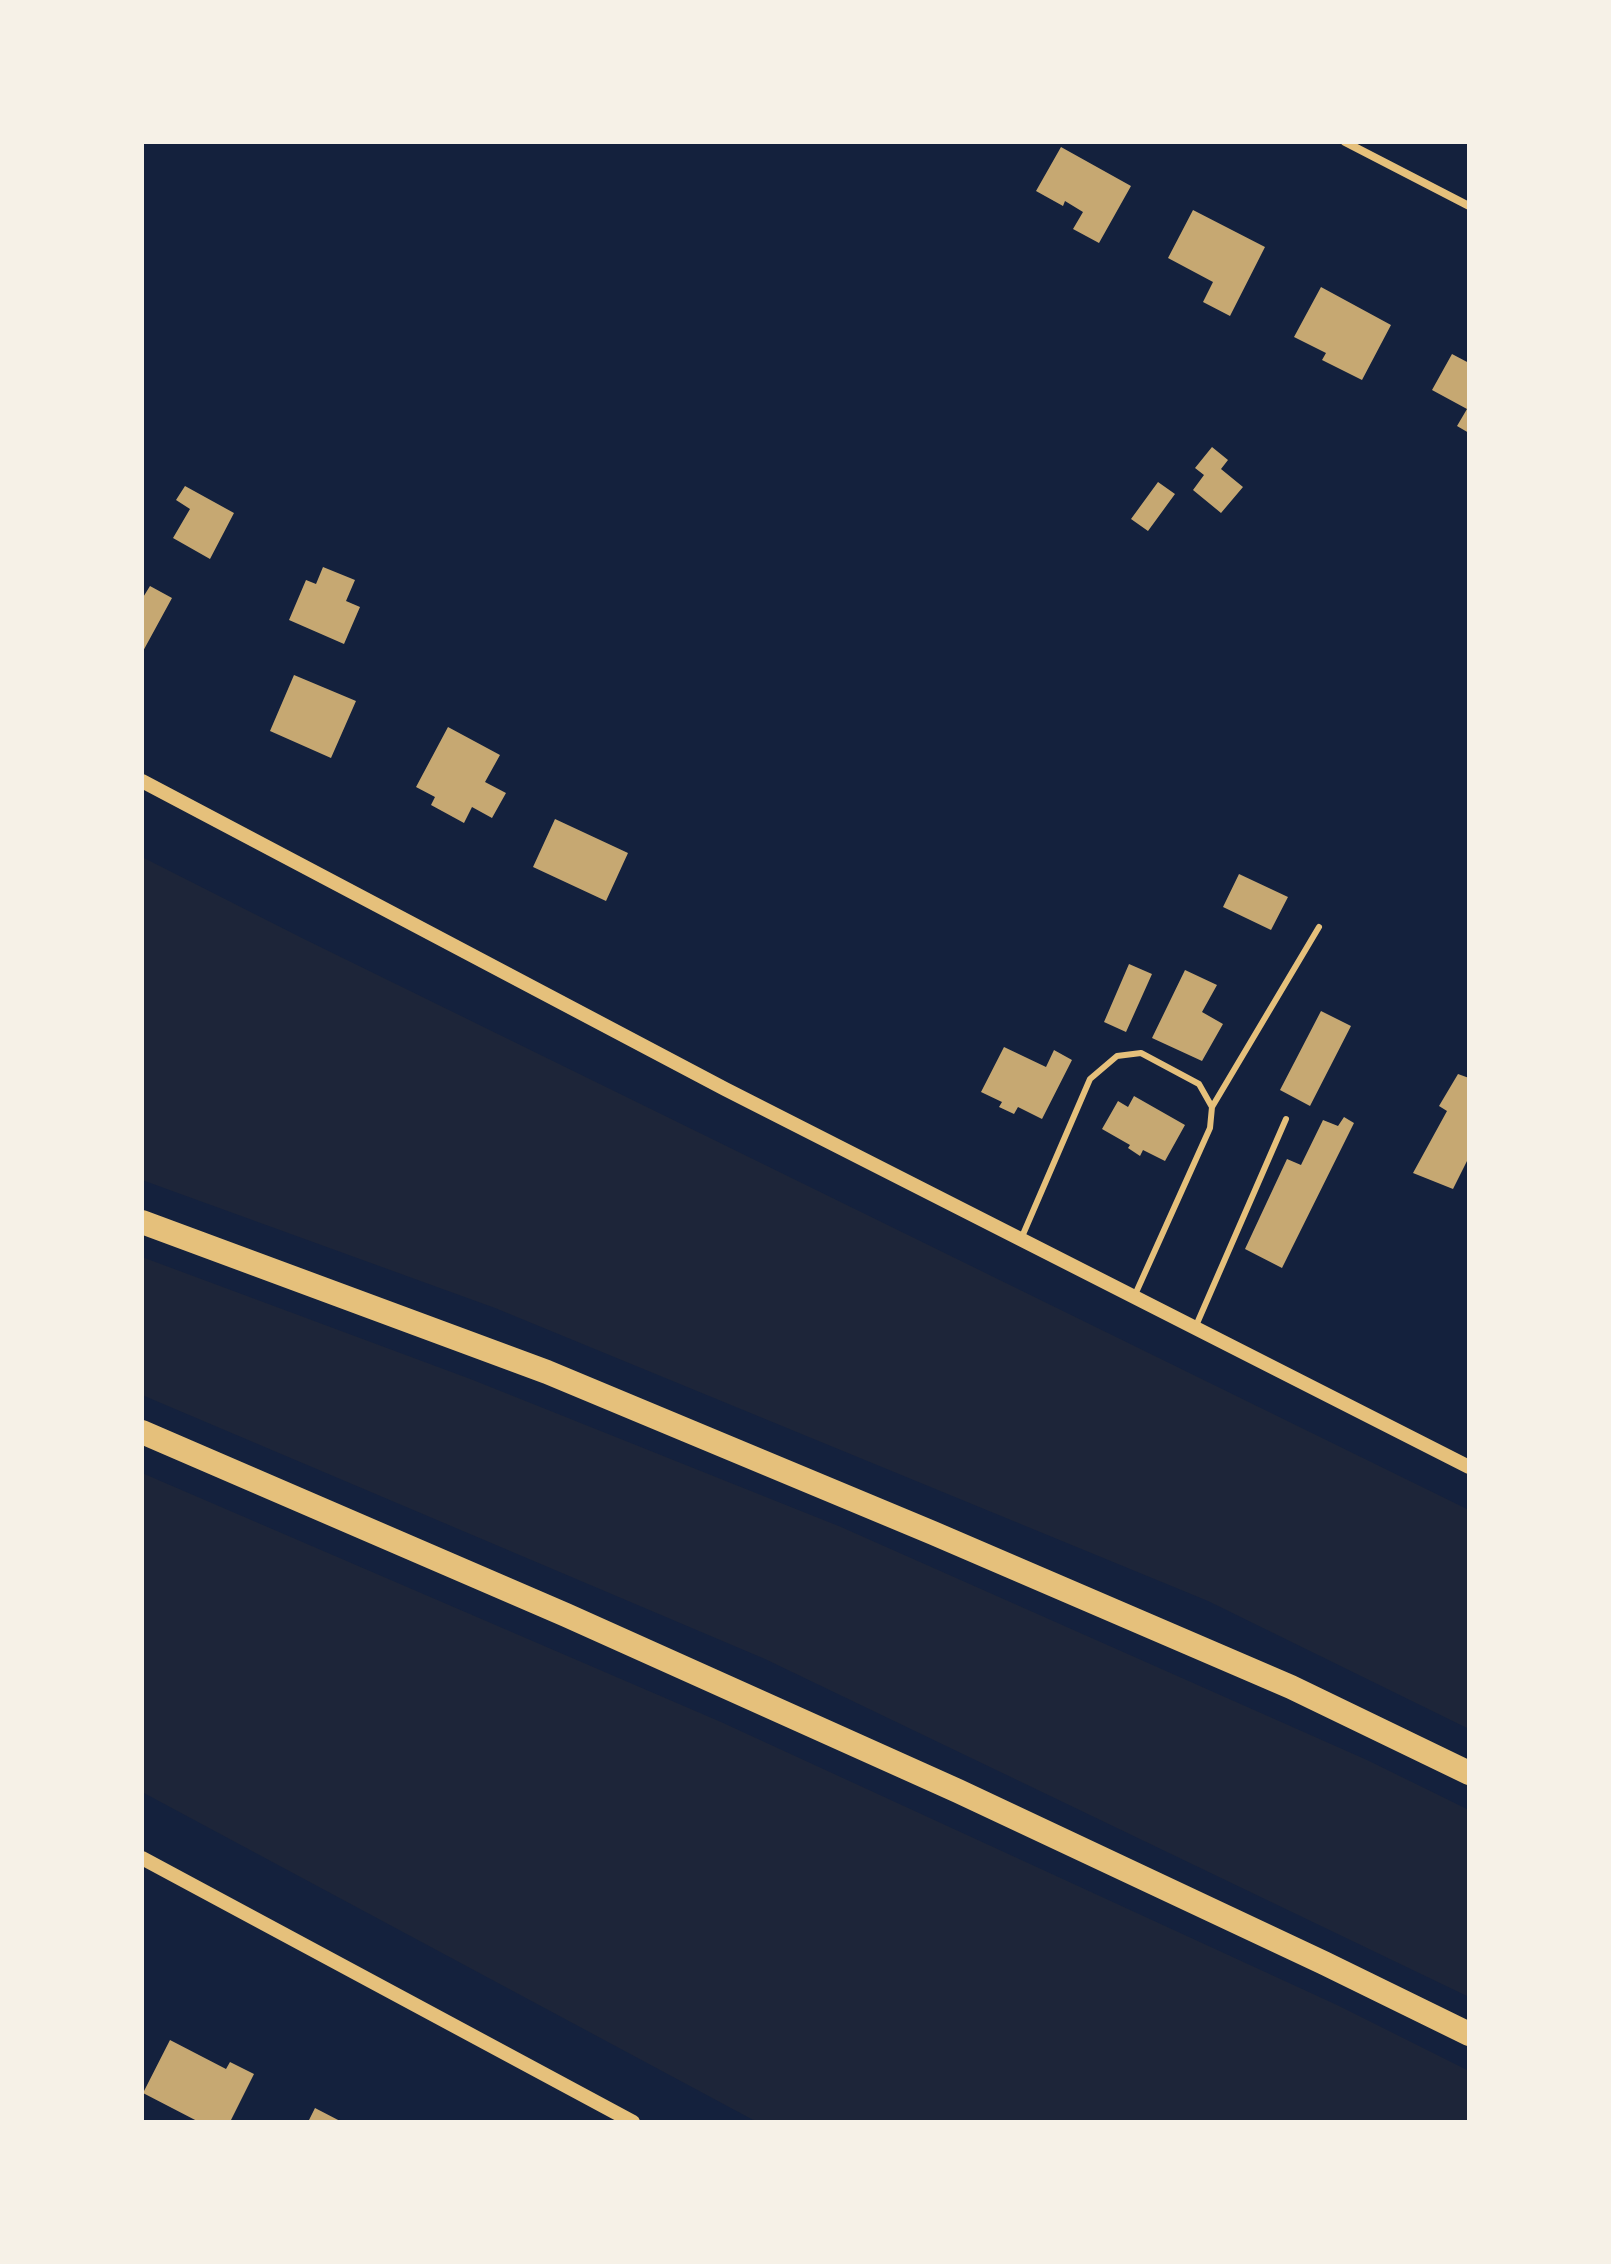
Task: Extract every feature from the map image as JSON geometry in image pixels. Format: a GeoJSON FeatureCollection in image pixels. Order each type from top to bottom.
{"type":"FeatureCollection","features":[{"type":"Feature","properties":{"kind":"highway"},"geometry":{"type":"LineString","coordinates":[[142,1222],[547,1372],[1291,1687],[1469,1773]]}},
{"type":"Feature","properties":{"kind":"highway"},"geometry":{"type":"LineString","coordinates":[[142,1432],[566,1615],[958,1791],[1469,2034]]}},
{"type":"Feature","properties":{"kind":"street"},"geometry":{"type":"LineString","coordinates":[[1345,142],[1469,206]]}},
{"type":"Feature","properties":{"kind":"street"},"geometry":{"type":"LineString","coordinates":[[142,781],[725,1089],[1469,1467]]}},
{"type":"Feature","properties":{"kind":"street"},"geometry":{"type":"LineString","coordinates":[[142,1858],[633,2122]]}},
{"type":"Feature","properties":{"kind":"lane"},"geometry":{"type":"LineString","coordinates":[[1134,1297],[1210,1128],[1212,1107],[1319,927]]}},
{"type":"Feature","properties":{"kind":"lane"},"geometry":{"type":"LineString","coordinates":[[1021,1239],[1090,1079],[1117,1056],[1141,1053],[1199,1084],[1212,1107]]}},
{"type":"Feature","properties":{"kind":"lane"},"geometry":{"type":"LineString","coordinates":[[1195,1328],[1286,1119]]}},
{"type":"Feature","properties":{"kind":"shaded area"},"geometry":{"type":"Polygon","coordinates":[[[142,857],[1469,1510],[1469,1729],[1208,1601],[495,1308],[142,1180],[142,857]]]}},
{"type":"Feature","properties":{"kind":"shaded area"},"geometry":{"type":"Polygon","coordinates":[[[142,1257],[473,1380],[841,1527],[1367,1760],[1469,1810],[1469,1997],[765,1659],[142,1395],[142,1257]]]}},
{"type":"Feature","properties":{"kind":"shaded area"},"geometry":{"type":"Polygon","coordinates":[[[142,1473],[721,1722],[1337,2005],[1469,2071],[1469,2122],[757,2122],[142,1792],[142,1473]]]}},
{"type":"Feature","properties":{"kind":"building"},"geometry":{"type":"Polygon","coordinates":[[[1061,147],[1131,186],[1099,243],[1073,229],[1083,212],[1065,201],[1063,206],[1036,191],[1061,147]]]}},
{"type":"Feature","properties":{"kind":"building"},"geometry":{"type":"Polygon","coordinates":[[[1193,210],[1265,247],[1230,316],[1203,302],[1213,282],[1168,258],[1193,210]]]}},
{"type":"Feature","properties":{"kind":"building"},"geometry":{"type":"Polygon","coordinates":[[[1321,287],[1391,325],[1362,380],[1322,360],[1326,353],[1294,337],[1321,287]]]}},
{"type":"Feature","properties":{"kind":"building"},"geometry":{"type":"Polygon","coordinates":[[[1452,354],[1469,363],[1469,433],[1457,426],[1467,409],[1432,390],[1452,354]]]}},
{"type":"Feature","properties":{"kind":"building"},"geometry":{"type":"Polygon","coordinates":[[[1212,447],[1228,460],[1221,469],[1243,487],[1221,513],[1193,490],[1204,475],[1195,468],[1212,447]]]}},
{"type":"Feature","properties":{"kind":"building"},"geometry":{"type":"Polygon","coordinates":[[[1158,482],[1175,494],[1148,531],[1131,519],[1158,482]]]}},
{"type":"Feature","properties":{"kind":"building"},"geometry":{"type":"Polygon","coordinates":[[[185,486],[234,513],[210,559],[173,538],[190,509],[176,500],[185,486]]]}},
{"type":"Feature","properties":{"kind":"building"},"geometry":{"type":"Polygon","coordinates":[[[323,567],[355,580],[346,601],[360,607],[344,644],[289,620],[306,580],[316,584],[323,567]]]}},
{"type":"Feature","properties":{"kind":"building"},"geometry":{"type":"Polygon","coordinates":[[[150,586],[172,598],[142,653],[142,599],[150,586]]]}},
{"type":"Feature","properties":{"kind":"building"},"geometry":{"type":"Polygon","coordinates":[[[294,675],[356,701],[331,758],[270,731],[294,675]]]}},
{"type":"Feature","properties":{"kind":"building"},"geometry":{"type":"Polygon","coordinates":[[[448,727],[500,755],[485,782],[506,793],[492,818],[472,807],[464,823],[431,805],[435,797],[416,787],[448,727]]]}},
{"type":"Feature","properties":{"kind":"building"},"geometry":{"type":"Polygon","coordinates":[[[555,819],[628,853],[606,901],[533,867],[555,819]]]}},
{"type":"Feature","properties":{"kind":"building"},"geometry":{"type":"Polygon","coordinates":[[[1239,874],[1288,897],[1271,930],[1223,907],[1239,874]]]}},
{"type":"Feature","properties":{"kind":"building"},"geometry":{"type":"Polygon","coordinates":[[[1129,964],[1152,974],[1126,1032],[1104,1022],[1129,964]]]}},
{"type":"Feature","properties":{"kind":"building"},"geometry":{"type":"Polygon","coordinates":[[[1185,970],[1217,985],[1202,1012],[1223,1024],[1202,1061],[1152,1038],[1185,970]]]}},
{"type":"Feature","properties":{"kind":"building"},"geometry":{"type":"Polygon","coordinates":[[[1321,1011],[1351,1026],[1310,1106],[1280,1090],[1321,1011]]]}},
{"type":"Feature","properties":{"kind":"building"},"geometry":{"type":"Polygon","coordinates":[[[1004,1047],[1046,1067],[1054,1050],[1072,1060],[1042,1119],[1018,1107],[1014,1114],[999,1107],[1002,1102],[981,1092],[1004,1047]]]}},
{"type":"Feature","properties":{"kind":"building"},"geometry":{"type":"Polygon","coordinates":[[[1458,1074],[1469,1078],[1469,1157],[1453,1189],[1413,1173],[1447,1111],[1439,1106],[1458,1074]]]}},
{"type":"Feature","properties":{"kind":"building"},"geometry":{"type":"Polygon","coordinates":[[[1134,1096],[1185,1125],[1165,1161],[1143,1150],[1140,1156],[1128,1148],[1130,1145],[1102,1129],[1118,1101],[1128,1107],[1134,1096]]]}},
{"type":"Feature","properties":{"kind":"building"},"geometry":{"type":"Polygon","coordinates":[[[1344,1117],[1354,1123],[1282,1268],[1245,1249],[1287,1159],[1301,1165],[1323,1120],[1338,1126],[1344,1117]]]}},
{"type":"Feature","properties":{"kind":"building"},"geometry":{"type":"Polygon","coordinates":[[[170,2040],[226,2069],[230,2062],[254,2074],[230,2122],[199,2122],[143,2093],[170,2040]]]}},
{"type":"Feature","properties":{"kind":"building"},"geometry":{"type":"Polygon","coordinates":[[[315,2108],[342,2122],[308,2122],[315,2108]]]}}]}
